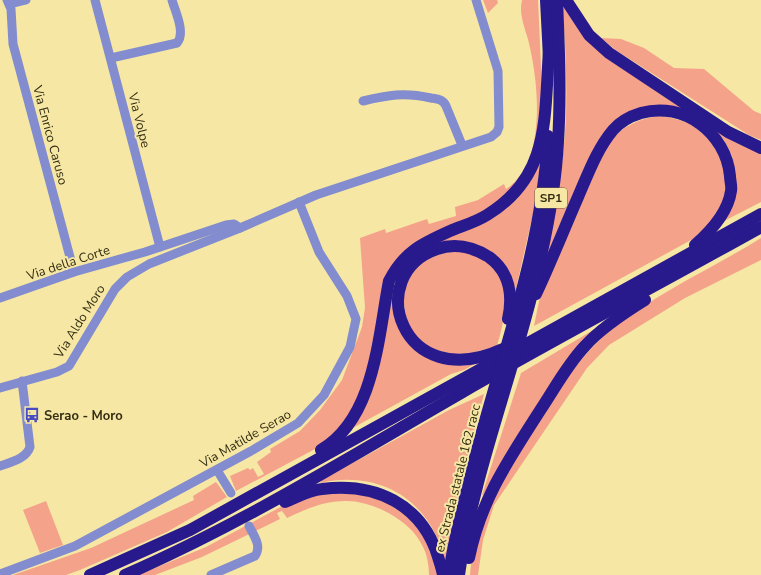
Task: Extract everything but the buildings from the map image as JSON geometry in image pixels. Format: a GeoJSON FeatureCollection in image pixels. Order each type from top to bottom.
{"type":"FeatureCollection","features":[{"type":"Feature","properties":{"kind":"highway","name":"SP1"},"geometry":{"type":"LineString","coordinates":[[499,390],[540,215],[550,110],[546,0]]}},
{"type":"Feature","properties":{"kind":"highway","name":"SP1"},"geometry":{"type":"LineString","coordinates":[[499,390],[525,319],[550,204],[558,144],[559,50],[557,0]]}},
{"type":"Feature","properties":{"kind":"highway"},"geometry":{"type":"LineString","coordinates":[[566,0],[589,35],[609,53],[728,132],[761,148]]}},
{"type":"Feature","properties":{"kind":"highway"},"geometry":{"type":"LineString","coordinates":[[190,530],[330,444],[348,424],[361,405],[368,387],[389,281],[397,266],[422,243],[486,216],[516,191],[531,170],[541,143],[549,51]]}},
{"type":"Feature","properties":{"kind":"highway"},"geometry":{"type":"LineString","coordinates":[[525,319],[592,165],[602,146],[614,129],[632,116],[652,110],[679,113],[700,122],[711,132],[720,144],[729,166],[731,191],[726,209],[720,219],[702,239],[672,263]]}},
{"type":"Feature","properties":{"kind":"highway"},"geometry":{"type":"LineString","coordinates":[[90,575],[190,530],[512,345],[562,323],[761,214]]}},
{"type":"Feature","properties":{"kind":"highway"},"geometry":{"type":"LineString","coordinates":[[249,520],[476,384],[757,230]]}},
{"type":"Feature","properties":{"kind":"highway"},"geometry":{"type":"LineString","coordinates":[[465,575],[476,528],[486,501],[500,473],[570,364],[585,346],[631,308],[740,245],[757,230]]}},
{"type":"Feature","properties":{"kind":"highway"},"geometry":{"type":"LineString","coordinates":[[499,390],[494,367],[509,317],[510,292],[506,277],[493,260],[468,247],[455,246],[432,251],[413,265],[406,274],[401,287],[398,308],[404,328],[416,344],[431,354],[443,359],[470,358],[484,361],[537,334]]}},
{"type":"Feature","properties":{"kind":"highway","name":"ex Strada statale 162 racc"},"geometry":{"type":"LineString","coordinates":[[449,575],[455,535],[499,390]]}},
{"type":"Feature","properties":{"kind":"highway","name":"ex Strada statale 162 racc"},"geometry":{"type":"LineString","coordinates":[[459,575],[470,514],[499,390]]}},
{"type":"Feature","properties":{"kind":"highway"},"geometry":{"type":"LineString","coordinates":[[125,575],[321,489],[346,487],[369,489],[388,496],[403,506],[421,523],[436,549],[442,575]]}},
{"type":"Feature","properties":{"kind":"street"},"geometry":{"type":"LineString","coordinates":[[7,1],[26,0]]}},
{"type":"Feature","properties":{"kind":"street","name":"Via Volpe"},"geometry":{"type":"LineString","coordinates":[[95,0],[160,247]]}},
{"type":"Feature","properties":{"kind":"street"},"geometry":{"type":"LineString","coordinates":[[111,58],[177,43],[180,38],[180,33],[172,0]]}},
{"type":"Feature","properties":{"kind":"street","name":"Via Aldo Moro"},"geometry":{"type":"LineString","coordinates":[[0,388],[58,372],[69,366],[115,289],[127,277],[149,264],[240,228],[316,195],[491,137],[500,127],[498,71],[476,0]]}},
{"type":"Feature","properties":{"kind":"street","name":"Via Enrico Caruso"},"geometry":{"type":"LineString","coordinates":[[7,1],[13,44],[74,272]]}},
{"type":"Feature","properties":{"kind":"street"},"geometry":{"type":"LineString","coordinates":[[363,101],[398,93],[442,100],[446,106],[462,146]]}},
{"type":"Feature","properties":{"kind":"street","name":"Via Matilde Serao"},"geometry":{"type":"LineString","coordinates":[[0,574],[75,546],[217,470],[280,435],[298,423],[324,395],[353,338],[356,319],[351,304],[319,252],[300,202]]}},
{"type":"Feature","properties":{"kind":"street","name":"Via della Corte"},"geometry":{"type":"LineString","coordinates":[[0,298],[74,272],[145,252],[226,225],[234,224],[240,228]]}},
{"type":"Feature","properties":{"kind":"street"},"geometry":{"type":"LineString","coordinates":[[145,252],[149,264]]}},
{"type":"Feature","properties":{"kind":"street"},"geometry":{"type":"LineString","coordinates":[[0,466],[22,458],[28,452],[30,447],[22,381]]}},
{"type":"Feature","properties":{"kind":"street"},"geometry":{"type":"LineString","coordinates":[[217,470],[231,493]]}},
{"type":"Feature","properties":{"kind":"street"},"geometry":{"type":"LineString","coordinates":[[211,575],[255,556],[258,550],[258,543],[249,520]]}},
{"type":"Feature","properties":{"kind":"shaded area"},"geometry":{"type":"Polygon","coordinates":[[[483,0],[497,0],[498,3],[488,13],[483,0]]]}},
{"type":"Feature","properties":{"kind":"shaded area"},"geometry":{"type":"Polygon","coordinates":[[[522,0],[538,0],[542,90],[539,137],[528,161],[534,144],[537,103],[533,64],[521,12],[522,0]]]}},
{"type":"Feature","properties":{"kind":"shaded area"},"geometry":{"type":"Polygon","coordinates":[[[562,0],[595,43],[761,150],[761,202],[722,222],[735,171],[732,156],[724,140],[714,128],[674,109],[613,126],[544,266],[555,210],[565,136],[566,78],[562,0]]]}},
{"type":"Feature","properties":{"kind":"shaded area"},"geometry":{"type":"Polygon","coordinates":[[[601,38],[621,39],[644,48],[674,68],[704,69],[754,111],[761,114],[761,140],[749,135],[617,51],[601,38]]]}},
{"type":"Feature","properties":{"kind":"shaded area"},"geometry":{"type":"Polygon","coordinates":[[[664,116],[690,123],[717,146],[727,180],[723,207],[702,234],[534,326],[541,292],[604,150],[622,130],[637,121],[664,116]]]}},
{"type":"Feature","properties":{"kind":"shaded area"},"geometry":{"type":"Polygon","coordinates":[[[527,163],[518,183],[489,209],[400,259],[368,375],[355,409],[331,438],[315,449],[236,491],[230,476],[248,468],[250,470],[253,468],[258,477],[264,474],[257,462],[271,452],[270,449],[300,431],[320,410],[342,380],[362,327],[365,308],[360,238],[385,229],[386,233],[427,219],[429,224],[456,216],[455,207],[478,200],[504,184],[506,189],[519,177],[527,163]]]}},
{"type":"Feature","properties":{"kind":"shaded area"},"geometry":{"type":"Polygon","coordinates":[[[540,164],[536,201],[515,293],[500,263],[440,245],[397,290],[415,348],[480,361],[464,370],[451,374],[349,430],[396,281],[423,247],[486,220],[540,164]]]}},
{"type":"Feature","properties":{"kind":"shaded area"},"geometry":{"type":"Polygon","coordinates":[[[761,238],[761,260],[685,298],[609,345],[587,368],[494,505],[483,540],[478,575],[470,575],[478,533],[495,494],[556,395],[583,358],[604,336],[633,313],[761,238]]]}},
{"type":"Feature","properties":{"kind":"shaded area"},"geometry":{"type":"Polygon","coordinates":[[[460,250],[486,259],[497,270],[502,280],[505,302],[497,346],[460,356],[425,347],[406,323],[403,292],[413,271],[430,256],[460,250]]]}},
{"type":"Feature","properties":{"kind":"shaded area"},"geometry":{"type":"Polygon","coordinates":[[[600,326],[483,495],[482,495],[521,373],[600,326]]]}},
{"type":"Feature","properties":{"kind":"shaded area"},"geometry":{"type":"Polygon","coordinates":[[[484,394],[459,488],[445,563],[439,541],[429,523],[416,507],[401,495],[383,486],[364,481],[342,480],[320,483],[322,480],[449,410],[484,394]]]}},
{"type":"Feature","properties":{"kind":"shaded area"},"geometry":{"type":"Polygon","coordinates":[[[216,482],[227,497],[167,532],[66,575],[13,575],[91,548],[194,500],[193,496],[216,482]]]}},
{"type":"Feature","properties":{"kind":"shaded area"},"geometry":{"type":"Polygon","coordinates":[[[327,490],[380,495],[419,525],[439,575],[429,575],[429,567],[422,545],[417,536],[400,520],[367,504],[337,501],[322,504],[287,518],[282,511],[277,513],[280,519],[202,557],[155,575],[138,575],[206,547],[288,503],[327,490]]]}},
{"type":"Feature","properties":{"kind":"shaded area"},"geometry":{"type":"Polygon","coordinates":[[[46,501],[63,545],[40,553],[23,510],[46,501]]]}},
{"type":"Feature","properties":{"kind":"place","name":"Serao - Moro"},"geometry":{"type":"Point","coordinates":[32,415]}}]}
